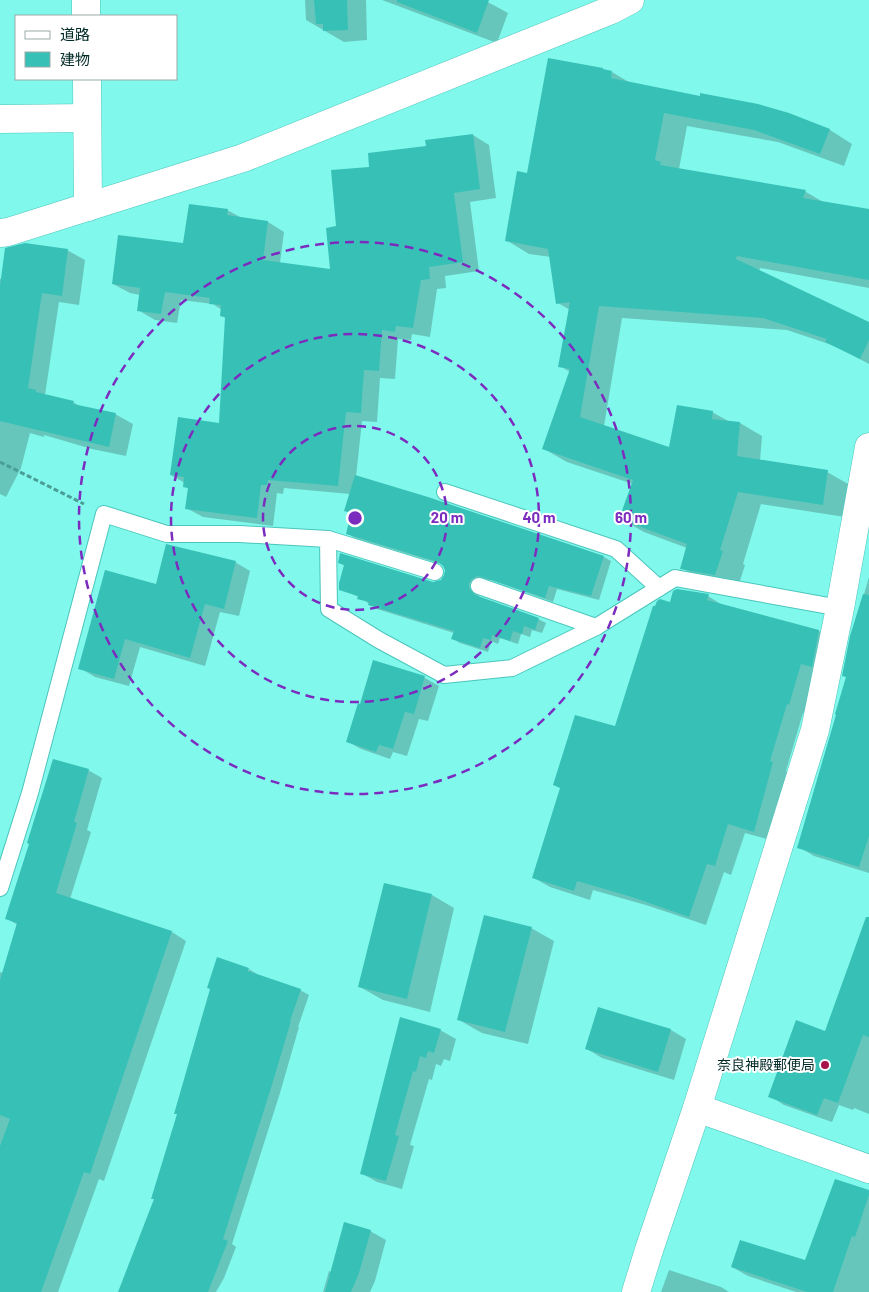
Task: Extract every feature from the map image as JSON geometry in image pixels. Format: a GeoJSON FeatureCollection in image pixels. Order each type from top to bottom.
{"type":"FeatureCollection","features":[{"type":"Feature","properties":{"kind":"street"},"geometry":{"type":"LineString","coordinates":[[86,0],[86,15]]}},
{"type":"Feature","properties":{"kind":"street"},"geometry":{"type":"LineString","coordinates":[[0,233],[243,158],[614,3]]}},
{"type":"Feature","properties":{"kind":"street"},"geometry":{"type":"LineString","coordinates":[[87,80],[88,207]]}},
{"type":"Feature","properties":{"kind":"street"},"geometry":{"type":"LineString","coordinates":[[0,119],[87,118]]}},
{"type":"Feature","properties":{"kind":"street"},"geometry":{"type":"LineString","coordinates":[[636,1292],[697,1108],[815,730],[867,465]]}},
{"type":"Feature","properties":{"kind":"street"},"geometry":{"type":"LineString","coordinates":[[697,1108],[869,1169]]}},
{"type":"Feature","properties":{"kind":"lane"},"geometry":{"type":"LineString","coordinates":[[445,492],[616,548],[659,588]]}},
{"type":"Feature","properties":{"kind":"lane"},"geometry":{"type":"LineString","coordinates":[[0,888],[30,794],[104,514],[167,534],[240,534],[328,540],[435,572]]}},
{"type":"Feature","properties":{"kind":"lane"},"geometry":{"type":"LineString","coordinates":[[328,540],[329,609],[380,640],[444,675],[512,668],[596,627],[675,578],[840,608]]}},
{"type":"Feature","properties":{"kind":"lane"},"geometry":{"type":"LineString","coordinates":[[479,586],[596,627]]}},
{"type":"Feature","properties":{"kind":"path"},"geometry":{"type":"LineString","coordinates":[[0,462],[104,514]]}},
{"type":"Feature","properties":{"kind":"building"},"geometry":{"type":"Polygon","coordinates":[[[314,0],[347,0],[348,30],[323,31],[323,24],[316,24],[314,0]]]}},
{"type":"Feature","properties":{"kind":"building"},"geometry":{"type":"Polygon","coordinates":[[[397,0],[489,0],[477,33],[397,2],[397,0]]]}},
{"type":"Feature","properties":{"kind":"building"},"geometry":{"type":"Polygon","coordinates":[[[548,58],[603,68],[612,71],[611,78],[700,96],[700,93],[758,104],[789,113],[830,129],[820,154],[754,130],[664,113],[655,160],[661,162],[660,165],[806,190],[803,198],[869,209],[869,280],[737,256],[736,259],[869,322],[869,340],[860,359],[825,342],[827,339],[763,318],[599,306],[580,417],[669,447],[677,405],[713,411],[712,419],[740,422],[737,456],[828,470],[823,505],[738,492],[720,550],[723,551],[715,575],[680,569],[687,544],[619,519],[633,480],[542,449],[570,369],[558,367],[570,302],[556,304],[548,249],[505,241],[517,171],[527,173],[548,58]]]}},
{"type":"Feature","properties":{"kind":"building"},"geometry":{"type":"Polygon","coordinates":[[[473,134],[480,189],[454,193],[463,262],[429,267],[430,279],[421,280],[413,328],[396,326],[395,332],[382,330],[379,371],[364,370],[361,413],[346,412],[338,486],[268,480],[267,485],[261,485],[257,518],[185,509],[188,488],[183,487],[184,477],[170,475],[178,417],[219,423],[225,317],[220,316],[221,305],[209,304],[210,298],[165,292],[161,314],[137,311],[140,288],[112,284],[118,235],[183,243],[189,204],[228,209],[227,215],[268,221],[263,260],[330,269],[326,228],[336,226],[331,170],[369,167],[368,153],[426,146],[425,140],[473,134]]]}},
{"type":"Feature","properties":{"kind":"building"},"geometry":{"type":"Polygon","coordinates":[[[25,243],[68,249],[62,296],[42,293],[28,388],[36,390],[36,392],[74,401],[73,404],[116,413],[109,447],[0,421],[0,286],[5,248],[25,243]]]}},
{"type":"Feature","properties":{"kind":"building"},"geometry":{"type":"Polygon","coordinates":[[[355,475],[428,497],[604,556],[591,596],[549,586],[545,598],[477,576],[469,583],[469,588],[475,595],[539,618],[535,630],[524,626],[522,634],[513,631],[510,641],[492,635],[491,640],[483,638],[480,648],[451,639],[454,631],[368,605],[369,602],[357,599],[358,596],[339,590],[344,565],[338,563],[340,553],[433,582],[441,580],[445,570],[438,562],[346,534],[351,513],[344,511],[355,475]]]}},
{"type":"Feature","properties":{"kind":"building"},"geometry":{"type":"Polygon","coordinates":[[[166,544],[236,561],[224,609],[205,604],[190,658],[125,639],[114,679],[78,669],[105,570],[156,584],[166,544]]]}},
{"type":"Feature","properties":{"kind":"building"},"geometry":{"type":"Polygon","coordinates":[[[677,589],[709,594],[707,600],[819,630],[812,667],[801,664],[789,705],[787,704],[770,761],[773,762],[754,832],[728,824],[715,866],[707,864],[689,917],[632,897],[577,881],[574,891],[532,878],[560,788],[553,785],[575,715],[615,726],[653,606],[660,599],[670,602],[673,591],[677,589]]]}},
{"type":"Feature","properties":{"kind":"building"},"geometry":{"type":"Polygon","coordinates":[[[863,594],[869,595],[869,836],[859,867],[797,848],[846,677],[842,676],[850,636],[863,594]]]}},
{"type":"Feature","properties":{"kind":"building"},"geometry":{"type":"Polygon","coordinates":[[[373,660],[425,676],[414,714],[405,712],[393,749],[379,745],[376,752],[346,742],[373,660]]]}},
{"type":"Feature","properties":{"kind":"building"},"geometry":{"type":"Polygon","coordinates":[[[53,759],[89,769],[74,822],[77,823],[56,893],[172,931],[90,1174],[84,1172],[41,1292],[0,1292],[0,1146],[10,1119],[0,1115],[0,980],[17,923],[5,919],[53,759]]]}},
{"type":"Feature","properties":{"kind":"building"},"geometry":{"type":"Polygon","coordinates":[[[384,883],[432,894],[407,999],[358,987],[384,883]]]}},
{"type":"Feature","properties":{"kind":"building"},"geometry":{"type":"Polygon","coordinates":[[[484,915],[532,927],[505,1032],[457,1020],[484,915]]]}},
{"type":"Feature","properties":{"kind":"building"},"geometry":{"type":"Polygon","coordinates":[[[866,917],[869,917],[869,1037],[863,1035],[838,1103],[824,1098],[817,1115],[768,1097],[796,1020],[825,1031],[866,917]]]}},
{"type":"Feature","properties":{"kind":"building"},"geometry":{"type":"Polygon","coordinates":[[[217,957],[249,968],[248,971],[301,989],[223,1239],[228,1241],[208,1292],[118,1292],[154,1199],[151,1199],[177,1114],[174,1114],[210,989],[207,988],[217,957]]]}},
{"type":"Feature","properties":{"kind":"building"},"geometry":{"type":"Polygon","coordinates":[[[598,1007],[671,1029],[658,1072],[585,1049],[598,1007]]]}},
{"type":"Feature","properties":{"kind":"building"},"geometry":{"type":"Polygon","coordinates":[[[400,1017],[441,1029],[434,1053],[428,1051],[426,1058],[420,1056],[416,1072],[413,1071],[395,1135],[399,1136],[386,1181],[360,1174],[400,1017]]]}},
{"type":"Feature","properties":{"kind":"building"},"geometry":{"type":"Polygon","coordinates":[[[835,1179],[869,1190],[869,1195],[855,1237],[852,1236],[833,1292],[807,1292],[731,1267],[740,1240],[805,1260],[835,1179]]]}},
{"type":"Feature","properties":{"kind":"building"},"geometry":{"type":"Polygon","coordinates":[[[344,1222],[371,1230],[359,1273],[351,1292],[325,1292],[344,1222]]]}},
{"type":"Feature","properties":{"kind":"place","name":"奈良神殿郵便局"},"geometry":{"type":"Point","coordinates":[825,1065]}}]}
